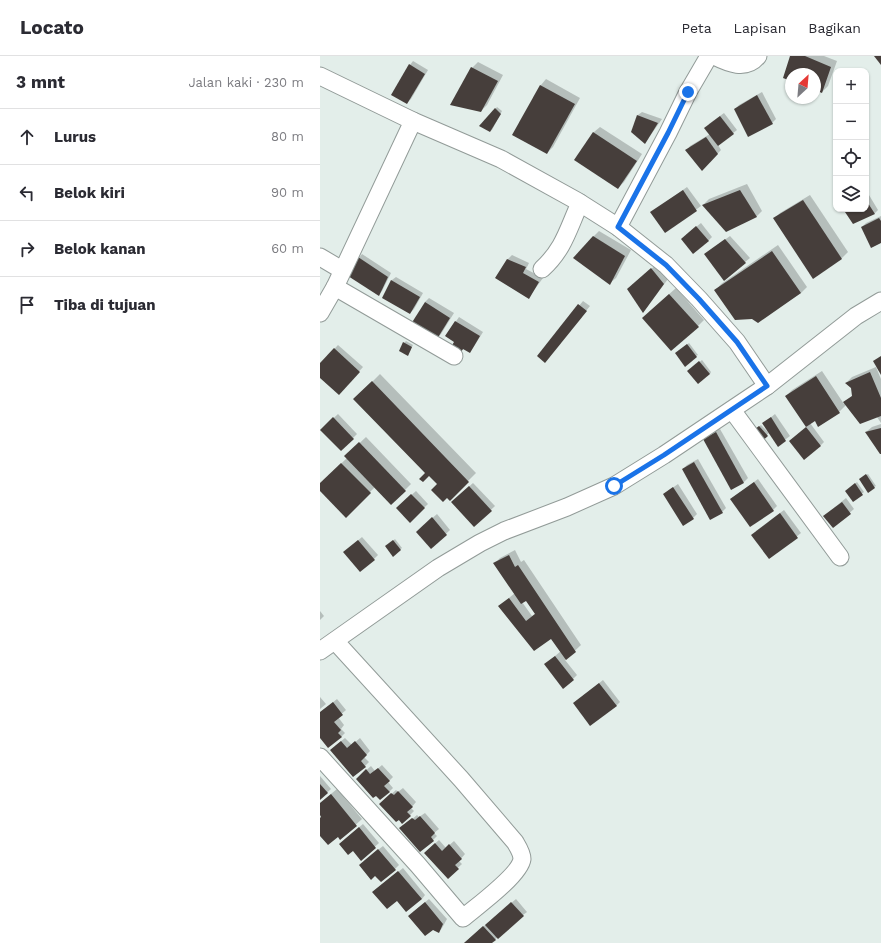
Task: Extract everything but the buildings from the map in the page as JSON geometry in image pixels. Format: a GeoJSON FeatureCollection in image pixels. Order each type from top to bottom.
{"type":"FeatureCollection","features":[{"type":"Feature","properties":{"kind":"street"},"geometry":{"type":"LineString","coordinates":[[618,227],[688,92],[709,56]]}},
{"type":"Feature","properties":{"kind":"street"},"geometry":{"type":"LineString","coordinates":[[714,56],[738,65],[751,62],[758,56]]}},
{"type":"Feature","properties":{"kind":"street"},"geometry":{"type":"LineString","coordinates":[[320,76],[413,121],[501,159],[547,183],[618,227],[666,265],[699,299],[737,342],[767,386]]}},
{"type":"Feature","properties":{"kind":"street"},"geometry":{"type":"LineString","coordinates":[[320,313],[335,287],[413,121]]}},
{"type":"Feature","properties":{"kind":"street"},"geometry":{"type":"LineString","coordinates":[[542,269],[552,260],[563,244],[580,203]]}},
{"type":"Feature","properties":{"kind":"street"},"geometry":{"type":"LineString","coordinates":[[320,257],[342,270]]}},
{"type":"Feature","properties":{"kind":"street"},"geometry":{"type":"LineString","coordinates":[[335,287],[454,356]]}},
{"type":"Feature","properties":{"kind":"street"},"geometry":{"type":"LineString","coordinates":[[320,651],[438,568],[480,543],[504,531],[567,507],[614,486],[664,455],[767,386],[856,316],[881,301]]}},
{"type":"Feature","properties":{"kind":"street"},"geometry":{"type":"LineString","coordinates":[[732,410],[840,557]]}},
{"type":"Feature","properties":{"kind":"street"},"geometry":{"type":"LineString","coordinates":[[320,757],[418,865],[463,918],[502,885],[520,865],[522,854],[515,842],[440,755],[335,641]]}},
{"type":"Feature","properties":{"kind":"route"},"geometry":{"type":"LineString","coordinates":[[614,486],[664,455],[767,386],[737,342],[699,299],[666,265],[618,227],[688,92]]}}]}
